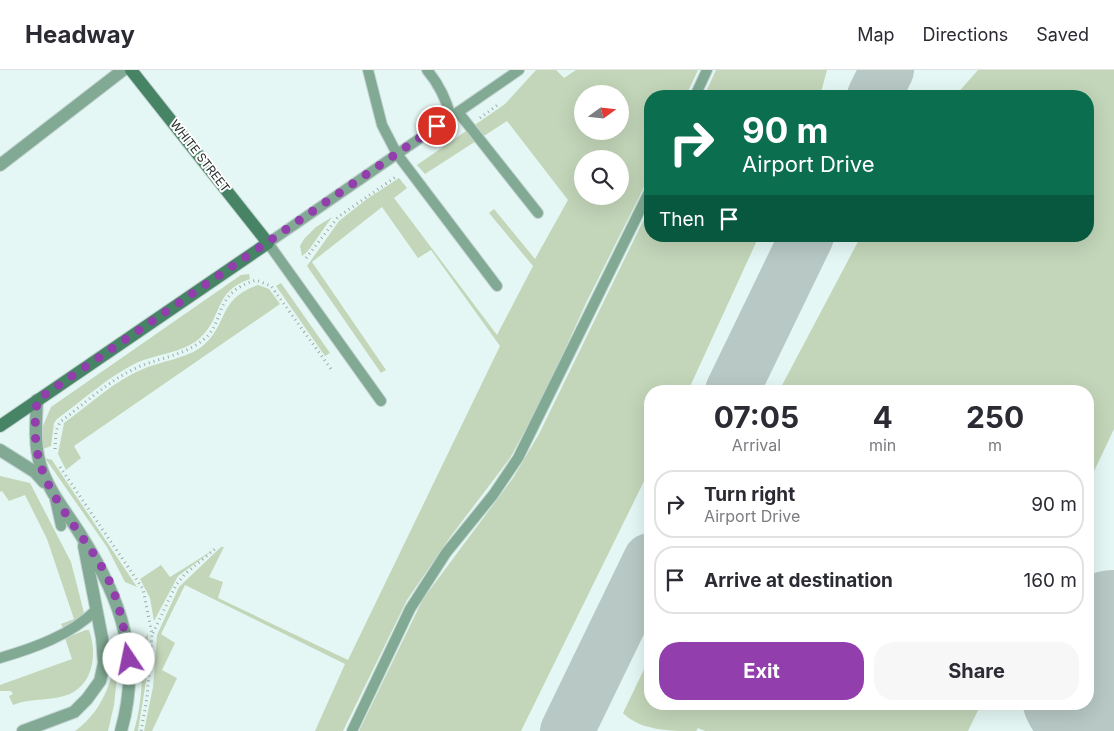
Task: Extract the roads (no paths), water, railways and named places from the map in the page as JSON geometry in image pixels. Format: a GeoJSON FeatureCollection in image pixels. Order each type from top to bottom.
{"type":"FeatureCollection","features":[{"type":"Feature","properties":{"kind":"main road","name":"WHITE STREET"},"geometry":{"type":"LineString","coordinates":[[131,70],[268,243]]}},
{"type":"Feature","properties":{"kind":"main road"},"geometry":{"type":"LineString","coordinates":[[1,422],[37,400],[268,243]]}},
{"type":"Feature","properties":{"kind":"street"},"geometry":{"type":"LineString","coordinates":[[0,165],[123,70]]}},
{"type":"Feature","properties":{"kind":"street"},"geometry":{"type":"LineString","coordinates":[[37,400],[36,443],[41,466],[54,494]]}},
{"type":"Feature","properties":{"kind":"street"},"geometry":{"type":"LineString","coordinates":[[0,450],[35,472],[54,494],[110,584],[123,624],[129,659],[129,703],[121,731]]}},
{"type":"Feature","properties":{"kind":"street"},"geometry":{"type":"LineString","coordinates":[[22,731],[74,712],[87,699],[100,681],[104,663],[83,538]]}},
{"type":"Feature","properties":{"kind":"lane"},"geometry":{"type":"LineString","coordinates":[[368,70],[382,126],[397,154],[497,286]]}},
{"type":"Feature","properties":{"kind":"lane"},"geometry":{"type":"LineString","coordinates":[[427,70],[454,115],[538,213]]}},
{"type":"Feature","properties":{"kind":"lane"},"geometry":{"type":"LineString","coordinates":[[381,401],[268,243],[519,70]]}},
{"type":"Feature","properties":{"kind":"lane"},"geometry":{"type":"LineString","coordinates":[[698,90],[707,70]]}},
{"type":"Feature","properties":{"kind":"lane"},"geometry":{"type":"LineString","coordinates":[[352,731],[410,609],[446,552],[493,495],[518,458],[644,202]]}},
{"type":"Feature","properties":{"kind":"lane"},"geometry":{"type":"LineString","coordinates":[[54,494],[61,526]]}},
{"type":"Feature","properties":{"kind":"lane"},"geometry":{"type":"LineString","coordinates":[[0,658],[82,625],[96,610]]}}]}
